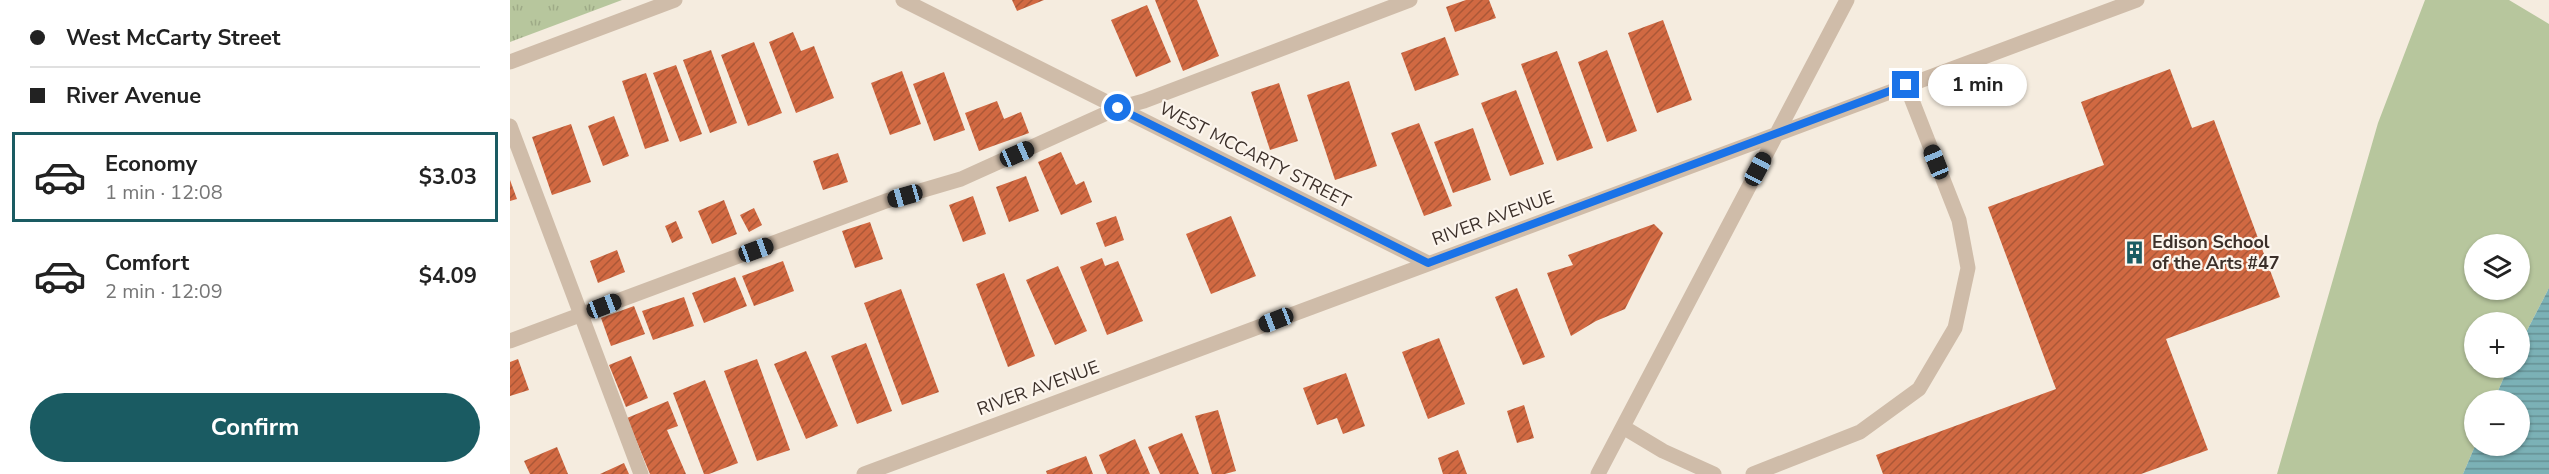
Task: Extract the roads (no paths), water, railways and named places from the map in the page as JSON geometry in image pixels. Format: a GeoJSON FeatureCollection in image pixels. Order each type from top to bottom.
{"type":"FeatureCollection","features":[{"type":"Feature","properties":{"kind":"street"},"geometry":{"type":"LineString","coordinates":[[510,62],[675,0]]}},
{"type":"Feature","properties":{"kind":"street","name":"WEST MCCARTY STREET"},"geometry":{"type":"LineString","coordinates":[[903,0],[1428,263]]}},
{"type":"Feature","properties":{"kind":"street"},"geometry":{"type":"LineString","coordinates":[[510,340],[886,201],[961,179],[1118,108],[1144,101],[1410,0]]}},
{"type":"Feature","properties":{"kind":"street"},"geometry":{"type":"LineString","coordinates":[[1598,474],[1847,0]]}},
{"type":"Feature","properties":{"kind":"street","name":"RIVER AVENUE"},"geometry":{"type":"LineString","coordinates":[[864,474],[2137,0]]}},
{"type":"Feature","properties":{"kind":"street"},"geometry":{"type":"LineString","coordinates":[[1753,474],[1860,432],[1869,426],[1919,389],[1955,328],[1968,268],[1959,220],[1906,85]]}},
{"type":"Feature","properties":{"kind":"street"},"geometry":{"type":"LineString","coordinates":[[510,126],[641,474]]}},
{"type":"Feature","properties":{"kind":"street"},"geometry":{"type":"LineString","coordinates":[[1623,427],[1663,451],[1714,474]]}},
{"type":"Feature","properties":{"kind":"water"},"geometry":{"type":"Polygon","coordinates":[[[2549,288],[2549,474],[2463,474],[2471,456],[2530,456],[2530,390],[2498,390],[2504,378],[2530,378],[2530,325],[2549,288]]]}},
{"type":"Feature","properties":{"kind":"place","name":"Edison School of the Arts #47"},"geometry":{"type":"Point","coordinates":[2134,252]}}]}
